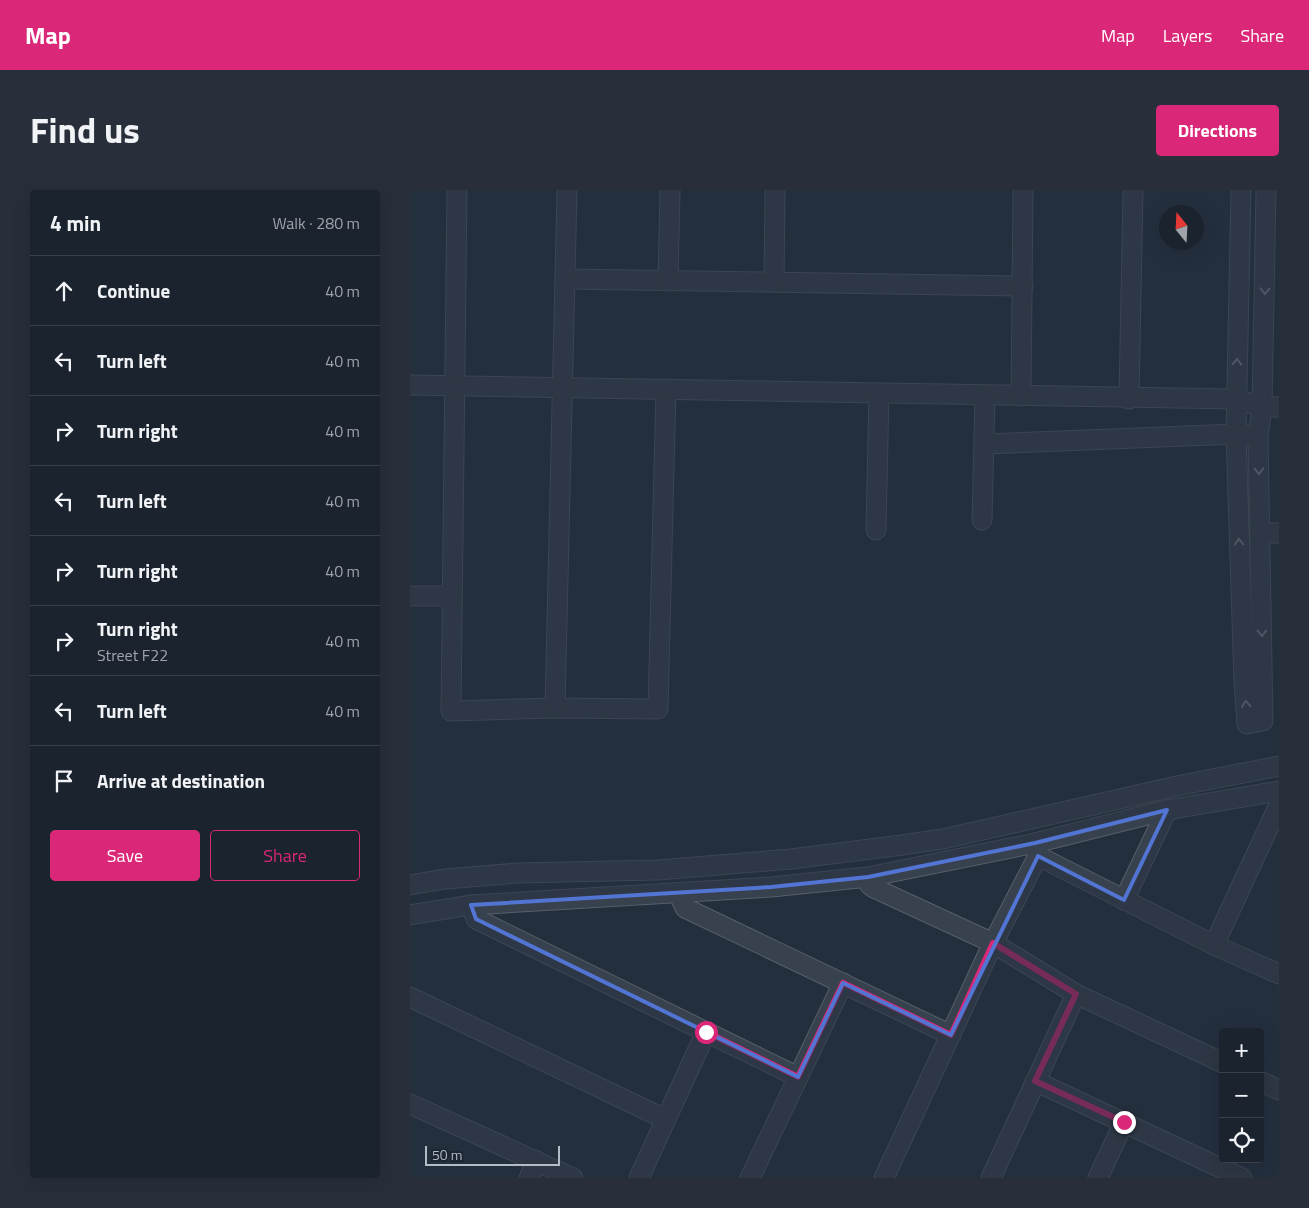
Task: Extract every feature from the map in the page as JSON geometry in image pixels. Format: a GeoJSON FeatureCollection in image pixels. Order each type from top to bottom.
{"type":"FeatureCollection","features":[{"type":"Feature","properties":{"kind":"street"},"geometry":{"type":"LineString","coordinates":[[457,190],[451,712],[555,708],[658,710],[666,389]]}},
{"type":"Feature","properties":{"kind":"street"},"geometry":{"type":"LineString","coordinates":[[555,708],[567,190]]}},
{"type":"Feature","properties":{"kind":"street"},"geometry":{"type":"LineString","coordinates":[[668,281],[670,190]]}},
{"type":"Feature","properties":{"kind":"street"},"geometry":{"type":"LineString","coordinates":[[774,282],[776,190]]}},
{"type":"Feature","properties":{"kind":"street"},"geometry":{"type":"LineString","coordinates":[[1021,396],[1023,190]]}},
{"type":"Feature","properties":{"kind":"street"},"geometry":{"type":"LineString","coordinates":[[1129,399],[1133,190]]}},
{"type":"Feature","properties":{"kind":"street"},"geometry":{"type":"LineString","coordinates":[[1241,190],[1236,434],[1247,724],[1263,721],[1258,437],[1270,407],[1272,230],[1266,190]]}},
{"type":"Feature","properties":{"kind":"street"},"geometry":{"type":"LineString","coordinates":[[566,279],[1023,286]]}},
{"type":"Feature","properties":{"kind":"street"},"geometry":{"type":"LineString","coordinates":[[410,385],[1129,399],[1236,399],[1270,407]]}},
{"type":"Feature","properties":{"kind":"street"},"geometry":{"type":"LineString","coordinates":[[876,530],[879,393]]}},
{"type":"Feature","properties":{"kind":"street"},"geometry":{"type":"LineString","coordinates":[[982,520],[985,444],[984,396]]}},
{"type":"Feature","properties":{"kind":"street"},"geometry":{"type":"LineString","coordinates":[[985,444],[1236,434],[1258,437]]}},
{"type":"Feature","properties":{"kind":"street"},"geometry":{"type":"LineString","coordinates":[[1260,533],[1279,533]]}},
{"type":"Feature","properties":{"kind":"street"},"geometry":{"type":"LineString","coordinates":[[410,596],[451,596]]}},
{"type":"Feature","properties":{"kind":"street"},"geometry":{"type":"LineString","coordinates":[[410,885],[445,878],[696,867],[791,859],[902,845],[943,839],[1177,786],[1279,766]]}},
{"type":"Feature","properties":{"kind":"street"},"geometry":{"type":"LineString","coordinates":[[410,915],[471,905],[771,887],[868,877],[1036,850],[1167,810],[1279,791]]}},
{"type":"Feature","properties":{"kind":"street"},"geometry":{"type":"LineString","coordinates":[[1214,945],[1279,805]]}},
{"type":"Feature","properties":{"kind":"street"},"geometry":{"type":"LineString","coordinates":[[1124,900],[1167,810]]}},
{"type":"Feature","properties":{"kind":"street"},"geometry":{"type":"LineString","coordinates":[[1036,850],[1124,900],[1214,945],[1279,974]]}},
{"type":"Feature","properties":{"kind":"street"},"geometry":{"type":"LineString","coordinates":[[884,1178],[1036,850]]}},
{"type":"Feature","properties":{"kind":"street"},"geometry":{"type":"LineString","coordinates":[[868,877],[869,884],[874,888],[993,943],[1076,994],[1219,1061]]}},
{"type":"Feature","properties":{"kind":"street"},"geometry":{"type":"LineString","coordinates":[[681,892],[685,908],[951,1035]]}},
{"type":"Feature","properties":{"kind":"street"},"geometry":{"type":"LineString","coordinates":[[471,905],[476,919],[798,1077]]}},
{"type":"Feature","properties":{"kind":"street"},"geometry":{"type":"LineString","coordinates":[[750,1178],[843,983]]}},
{"type":"Feature","properties":{"kind":"street"},"geometry":{"type":"LineString","coordinates":[[991,1178],[1076,994]]}},
{"type":"Feature","properties":{"kind":"street"},"geometry":{"type":"LineString","coordinates":[[410,997],[665,1119]]}},
{"type":"Feature","properties":{"kind":"street"},"geometry":{"type":"LineString","coordinates":[[639,1178],[706,1032]]}},
{"type":"Feature","properties":{"kind":"street"},"geometry":{"type":"LineString","coordinates":[[1035,1081],[1242,1178]]}},
{"type":"Feature","properties":{"kind":"street"},"geometry":{"type":"LineString","coordinates":[[1264,1083],[1279,1090]]}},
{"type":"Feature","properties":{"kind":"street"},"geometry":{"type":"LineString","coordinates":[[410,1104],[533,1170],[573,1178]]}},
{"type":"Feature","properties":{"kind":"street"},"geometry":{"type":"LineString","coordinates":[[1098,1178],[1124,1122]]}},
{"type":"Feature","properties":{"kind":"highlighted area"},"geometry":{"type":"Polygon","coordinates":[[[1167,810],[1124,900],[1038,856],[951,1035],[843,983],[798,1077],[476,919],[471,905],[771,887],[868,877],[1035,843],[1167,810]]]}},
{"type":"Feature","properties":{"kind":"route"},"geometry":{"type":"LineString","coordinates":[[706,1032],[798,1077],[843,983],[951,1035],[993,943],[1076,994],[1035,1081],[1124,1122]]}}]}
